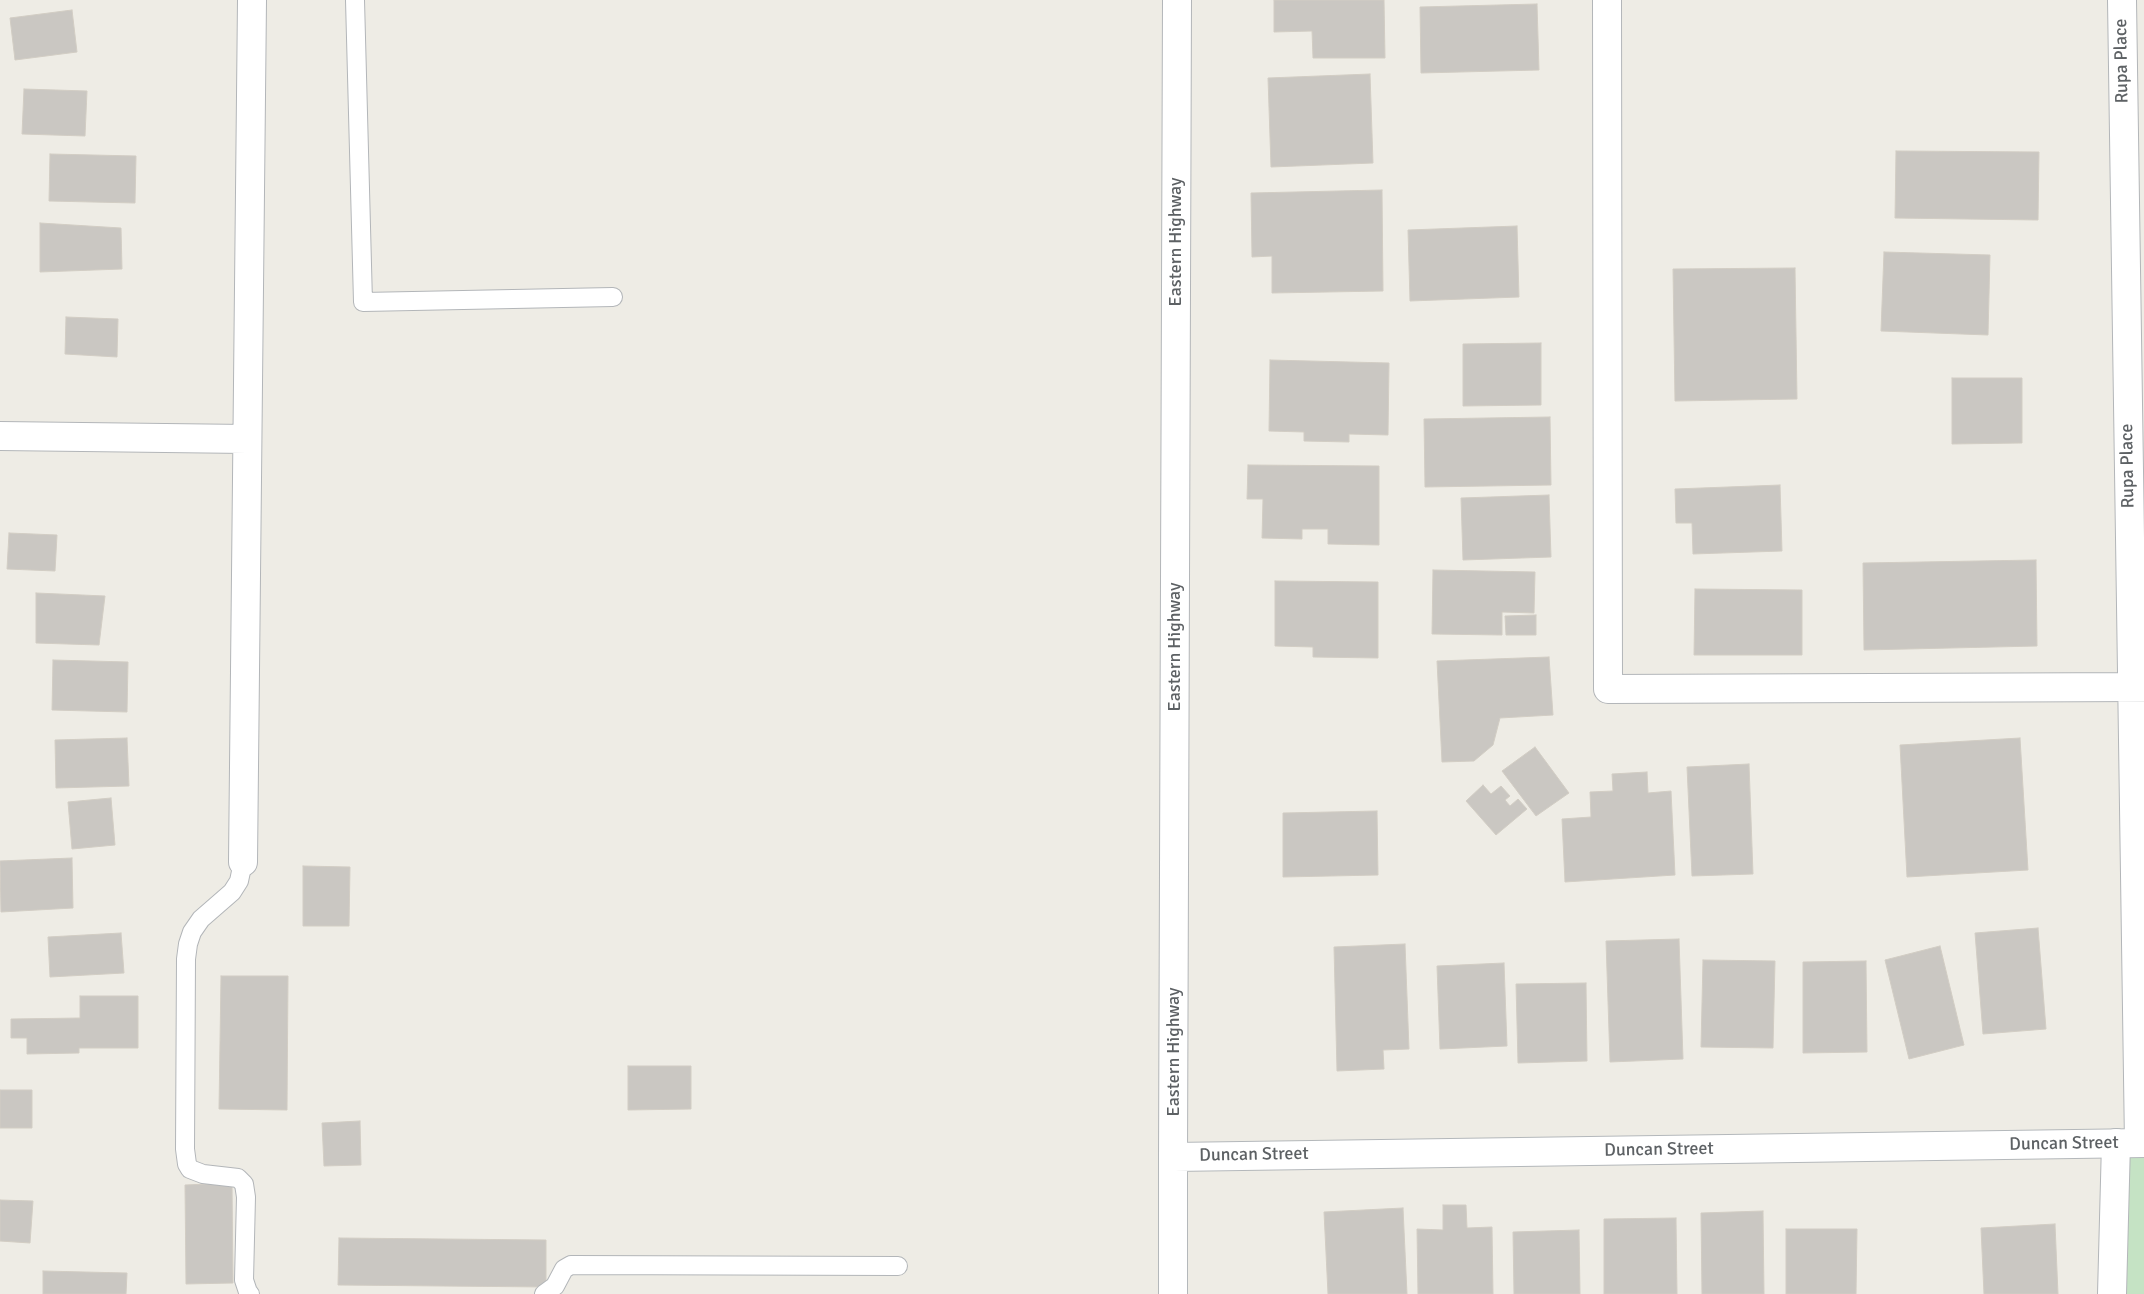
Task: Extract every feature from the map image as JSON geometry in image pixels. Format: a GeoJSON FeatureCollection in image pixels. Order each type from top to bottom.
{"type":"FeatureCollection","features":[{"type":"Feature","properties":{"kind":"street"},"geometry":{"type":"LineString","coordinates":[[242,862],[252,0]]}},
{"type":"Feature","properties":{"kind":"street","name":"Eastern Highway"},"geometry":{"type":"LineString","coordinates":[[1173,1294],[1177,0]]}},
{"type":"Feature","properties":{"kind":"street"},"geometry":{"type":"LineString","coordinates":[[1606,0],[1608,689],[2138,687]]}},
{"type":"Feature","properties":{"kind":"street","name":"Rupa Place"},"geometry":{"type":"LineString","coordinates":[[2112,1294],[2133,1143],[2138,687],[2122,0]]}},
{"type":"Feature","properties":{"kind":"street"},"geometry":{"type":"LineString","coordinates":[[0,436],[247,440]]}},
{"type":"Feature","properties":{"kind":"street","name":"Duncan Street"},"geometry":{"type":"LineString","coordinates":[[1173,1157],[2133,1143]]}},
{"type":"Feature","properties":{"kind":"lane"},"geometry":{"type":"LineString","coordinates":[[355,0],[363,302],[613,297]]}},
{"type":"Feature","properties":{"kind":"lane"},"geometry":{"type":"LineString","coordinates":[[242,862],[239,881],[232,892],[201,919],[192,932],[188,944],[186,959],[186,1149],[187,1164],[190,1169],[203,1174],[238,1178],[244,1184],[246,1197],[244,1280],[250,1294]]}},
{"type":"Feature","properties":{"kind":"lane"},"geometry":{"type":"LineString","coordinates":[[544,1294],[555,1286],[564,1269],[571,1265],[898,1266]]}},
{"type":"Feature","properties":{"kind":"green space"},"geometry":{"type":"Polygon","coordinates":[[[2126,1155],[2144,1156],[2144,1294],[2121,1294],[2126,1155]]]}},
{"type":"Feature","properties":{"kind":"building"},"geometry":{"type":"Polygon","coordinates":[[[1274,0],[1384,0],[1385,58],[1313,58],[1312,31],[1274,32],[1274,0]]]}},
{"type":"Feature","properties":{"kind":"building"},"geometry":{"type":"Polygon","coordinates":[[[1537,4],[1539,70],[1421,73],[1420,7],[1537,4]]]}},
{"type":"Feature","properties":{"kind":"building"},"geometry":{"type":"Polygon","coordinates":[[[72,10],[77,52],[15,60],[10,18],[72,10]]]}},
{"type":"Feature","properties":{"kind":"building"},"geometry":{"type":"Polygon","coordinates":[[[1370,74],[1373,163],[1271,167],[1268,78],[1370,74]]]}},
{"type":"Feature","properties":{"kind":"building"},"geometry":{"type":"Polygon","coordinates":[[[24,89],[87,91],[85,136],[22,134],[24,89]]]}},
{"type":"Feature","properties":{"kind":"building"},"geometry":{"type":"Polygon","coordinates":[[[1896,151],[2039,152],[2038,220],[1895,218],[1896,151]]]}},
{"type":"Feature","properties":{"kind":"building"},"geometry":{"type":"Polygon","coordinates":[[[50,154],[136,156],[135,203],[49,201],[50,154]]]}},
{"type":"Feature","properties":{"kind":"building"},"geometry":{"type":"Polygon","coordinates":[[[1382,190],[1383,291],[1272,293],[1272,256],[1252,257],[1251,193],[1382,190]]]}},
{"type":"Feature","properties":{"kind":"building"},"geometry":{"type":"Polygon","coordinates":[[[40,223],[121,228],[122,269],[40,272],[40,223]]]}},
{"type":"Feature","properties":{"kind":"building"},"geometry":{"type":"Polygon","coordinates":[[[1517,226],[1519,297],[1410,301],[1408,230],[1517,226]]]}},
{"type":"Feature","properties":{"kind":"building"},"geometry":{"type":"Polygon","coordinates":[[[1884,252],[1990,255],[1988,335],[1881,331],[1884,252]]]}},
{"type":"Feature","properties":{"kind":"building"},"geometry":{"type":"Polygon","coordinates":[[[1795,268],[1797,399],[1675,401],[1673,269],[1795,268]]]}},
{"type":"Feature","properties":{"kind":"building"},"geometry":{"type":"Polygon","coordinates":[[[66,317],[118,319],[117,357],[65,354],[66,317]]]}},
{"type":"Feature","properties":{"kind":"building"},"geometry":{"type":"Polygon","coordinates":[[[1541,343],[1541,405],[1463,406],[1463,344],[1541,343]]]}},
{"type":"Feature","properties":{"kind":"building"},"geometry":{"type":"Polygon","coordinates":[[[1270,360],[1389,363],[1388,435],[1349,434],[1349,442],[1304,441],[1304,432],[1269,431],[1270,360]]]}},
{"type":"Feature","properties":{"kind":"building"},"geometry":{"type":"Polygon","coordinates":[[[1952,378],[2022,378],[2022,443],[1952,444],[1952,378]]]}},
{"type":"Feature","properties":{"kind":"building"},"geometry":{"type":"Polygon","coordinates":[[[1550,417],[1551,485],[1425,487],[1424,419],[1550,417]]]}},
{"type":"Feature","properties":{"kind":"building"},"geometry":{"type":"Polygon","coordinates":[[[1248,465],[1379,466],[1379,545],[1328,544],[1328,529],[1302,529],[1302,539],[1262,538],[1263,499],[1247,499],[1248,465]]]}},
{"type":"Feature","properties":{"kind":"building"},"geometry":{"type":"Polygon","coordinates":[[[1780,485],[1782,551],[1693,554],[1692,523],[1676,523],[1675,489],[1780,485]]]}},
{"type":"Feature","properties":{"kind":"building"},"geometry":{"type":"Polygon","coordinates":[[[1549,495],[1551,557],[1463,560],[1461,498],[1549,495]]]}},
{"type":"Feature","properties":{"kind":"building"},"geometry":{"type":"Polygon","coordinates":[[[9,533],[57,535],[55,571],[7,569],[9,533]]]}},
{"type":"Feature","properties":{"kind":"building"},"geometry":{"type":"Polygon","coordinates":[[[2036,560],[2037,646],[1864,650],[1863,563],[2036,560]]]}},
{"type":"Feature","properties":{"kind":"building"},"geometry":{"type":"Polygon","coordinates":[[[1433,570],[1535,572],[1534,613],[1502,612],[1502,635],[1432,634],[1433,570]]]}},
{"type":"Feature","properties":{"kind":"building"},"geometry":{"type":"Polygon","coordinates":[[[1275,581],[1378,582],[1378,658],[1313,657],[1313,647],[1275,646],[1275,581]]]}},
{"type":"Feature","properties":{"kind":"building"},"geometry":{"type":"Polygon","coordinates":[[[1695,589],[1802,590],[1802,655],[1694,655],[1695,589]]]}},
{"type":"Feature","properties":{"kind":"building"},"geometry":{"type":"Polygon","coordinates":[[[36,593],[105,596],[99,645],[36,643],[36,593]]]}},
{"type":"Feature","properties":{"kind":"building"},"geometry":{"type":"Polygon","coordinates":[[[1536,615],[1536,635],[1506,635],[1505,616],[1536,615]]]}},
{"type":"Feature","properties":{"kind":"building"},"geometry":{"type":"Polygon","coordinates":[[[1549,657],[1553,715],[1500,718],[1493,745],[1474,761],[1442,762],[1437,661],[1549,657]]]}},
{"type":"Feature","properties":{"kind":"building"},"geometry":{"type":"Polygon","coordinates":[[[53,660],[128,662],[127,712],[52,710],[53,660]]]}},
{"type":"Feature","properties":{"kind":"building"},"geometry":{"type":"Polygon","coordinates":[[[127,738],[129,786],[56,788],[55,740],[127,738]]]}},
{"type":"Feature","properties":{"kind":"building"},"geometry":{"type":"Polygon","coordinates":[[[2020,738],[2028,870],[1907,877],[1900,745],[2020,738]]]}},
{"type":"Feature","properties":{"kind":"building"},"geometry":{"type":"Polygon","coordinates":[[[1535,747],[1569,793],[1536,816],[1502,771],[1535,747]]]}},
{"type":"Feature","properties":{"kind":"building"},"geometry":{"type":"Polygon","coordinates":[[[1749,764],[1753,874],[1692,876],[1687,767],[1749,764]]]}},
{"type":"Feature","properties":{"kind":"building"},"geometry":{"type":"Polygon","coordinates":[[[1647,772],[1648,793],[1671,791],[1675,875],[1565,882],[1562,819],[1591,817],[1590,792],[1613,791],[1612,774],[1647,772]]]}},
{"type":"Feature","properties":{"kind":"building"},"geometry":{"type":"Polygon","coordinates":[[[1483,785],[1491,794],[1501,786],[1510,796],[1505,800],[1510,806],[1518,799],[1527,809],[1496,835],[1466,801],[1483,785]]]}},
{"type":"Feature","properties":{"kind":"building"},"geometry":{"type":"Polygon","coordinates":[[[111,798],[115,845],[72,849],[68,802],[111,798]]]}},
{"type":"Feature","properties":{"kind":"building"},"geometry":{"type":"Polygon","coordinates":[[[1377,811],[1378,875],[1283,877],[1283,813],[1377,811]]]}},
{"type":"Feature","properties":{"kind":"building"},"geometry":{"type":"Polygon","coordinates":[[[72,858],[73,908],[1,912],[0,861],[72,858]]]}},
{"type":"Feature","properties":{"kind":"building"},"geometry":{"type":"Polygon","coordinates":[[[303,866],[350,867],[349,926],[303,926],[303,866]]]}},
{"type":"Feature","properties":{"kind":"building"},"geometry":{"type":"Polygon","coordinates":[[[2038,928],[2046,1029],[1983,1034],[1975,933],[2038,928]]]}},
{"type":"Feature","properties":{"kind":"building"},"geometry":{"type":"Polygon","coordinates":[[[121,933],[124,973],[50,977],[48,937],[121,933]]]}},
{"type":"Feature","properties":{"kind":"building"},"geometry":{"type":"Polygon","coordinates":[[[1679,939],[1683,1059],[1610,1062],[1606,941],[1679,939]]]}},
{"type":"Feature","properties":{"kind":"building"},"geometry":{"type":"Polygon","coordinates":[[[1405,944],[1409,1049],[1383,1050],[1384,1069],[1337,1071],[1334,947],[1405,944]]]}},
{"type":"Feature","properties":{"kind":"building"},"geometry":{"type":"Polygon","coordinates":[[[1940,946],[1964,1045],[1909,1059],[1885,960],[1940,946]]]}},
{"type":"Feature","properties":{"kind":"building"},"geometry":{"type":"Polygon","coordinates":[[[1703,960],[1775,961],[1773,1048],[1701,1047],[1703,960]]]}},
{"type":"Feature","properties":{"kind":"building"},"geometry":{"type":"Polygon","coordinates":[[[1866,961],[1867,1052],[1803,1053],[1803,962],[1866,961]]]}},
{"type":"Feature","properties":{"kind":"building"},"geometry":{"type":"Polygon","coordinates":[[[1504,963],[1507,1046],[1440,1049],[1437,966],[1504,963]]]}},
{"type":"Feature","properties":{"kind":"building"},"geometry":{"type":"Polygon","coordinates":[[[221,976],[288,976],[287,1110],[219,1109],[221,976]]]}},
{"type":"Feature","properties":{"kind":"building"},"geometry":{"type":"Polygon","coordinates":[[[1586,983],[1587,1061],[1518,1063],[1516,984],[1586,983]]]}},
{"type":"Feature","properties":{"kind":"building"},"geometry":{"type":"Polygon","coordinates":[[[80,996],[138,996],[138,1048],[79,1048],[79,1053],[27,1054],[27,1038],[11,1038],[11,1019],[80,1018],[80,996]]]}},
{"type":"Feature","properties":{"kind":"building"},"geometry":{"type":"Polygon","coordinates":[[[628,1066],[691,1066],[691,1109],[628,1110],[628,1066]]]}},
{"type":"Feature","properties":{"kind":"building"},"geometry":{"type":"Polygon","coordinates":[[[0,1090],[32,1090],[32,1128],[0,1128],[0,1090]]]}},
{"type":"Feature","properties":{"kind":"building"},"geometry":{"type":"Polygon","coordinates":[[[360,1121],[361,1165],[324,1166],[322,1123],[360,1121]]]}},
{"type":"Feature","properties":{"kind":"building"},"geometry":{"type":"Polygon","coordinates":[[[232,1183],[233,1283],[186,1284],[185,1185],[232,1183]]]}},
{"type":"Feature","properties":{"kind":"building"},"geometry":{"type":"Polygon","coordinates":[[[0,1200],[33,1201],[30,1243],[0,1241],[0,1200]]]}},
{"type":"Feature","properties":{"kind":"building"},"geometry":{"type":"Polygon","coordinates":[[[1443,1205],[1466,1205],[1467,1228],[1492,1227],[1493,1294],[1418,1294],[1417,1229],[1443,1230],[1443,1205]]]}},
{"type":"Feature","properties":{"kind":"building"},"geometry":{"type":"Polygon","coordinates":[[[1403,1208],[1407,1294],[1328,1294],[1324,1212],[1403,1208]]]}},
{"type":"Feature","properties":{"kind":"building"},"geometry":{"type":"Polygon","coordinates":[[[1763,1211],[1764,1294],[1702,1294],[1701,1213],[1763,1211]]]}},
{"type":"Feature","properties":{"kind":"building"},"geometry":{"type":"Polygon","coordinates":[[[1676,1218],[1677,1294],[1604,1294],[1604,1219],[1676,1218]]]}},
{"type":"Feature","properties":{"kind":"building"},"geometry":{"type":"Polygon","coordinates":[[[2055,1224],[2058,1294],[1984,1294],[1981,1228],[2055,1224]]]}},
{"type":"Feature","properties":{"kind":"building"},"geometry":{"type":"Polygon","coordinates":[[[1786,1229],[1857,1229],[1856,1294],[1786,1294],[1786,1229]]]}},
{"type":"Feature","properties":{"kind":"building"},"geometry":{"type":"Polygon","coordinates":[[[1579,1230],[1580,1294],[1514,1294],[1513,1232],[1579,1230]]]}},
{"type":"Feature","properties":{"kind":"building"},"geometry":{"type":"Polygon","coordinates":[[[339,1238],[546,1240],[546,1287],[338,1285],[339,1238]]]}},
{"type":"Feature","properties":{"kind":"building"},"geometry":{"type":"Polygon","coordinates":[[[43,1271],[127,1273],[126,1294],[43,1294],[43,1271]]]}}]}
